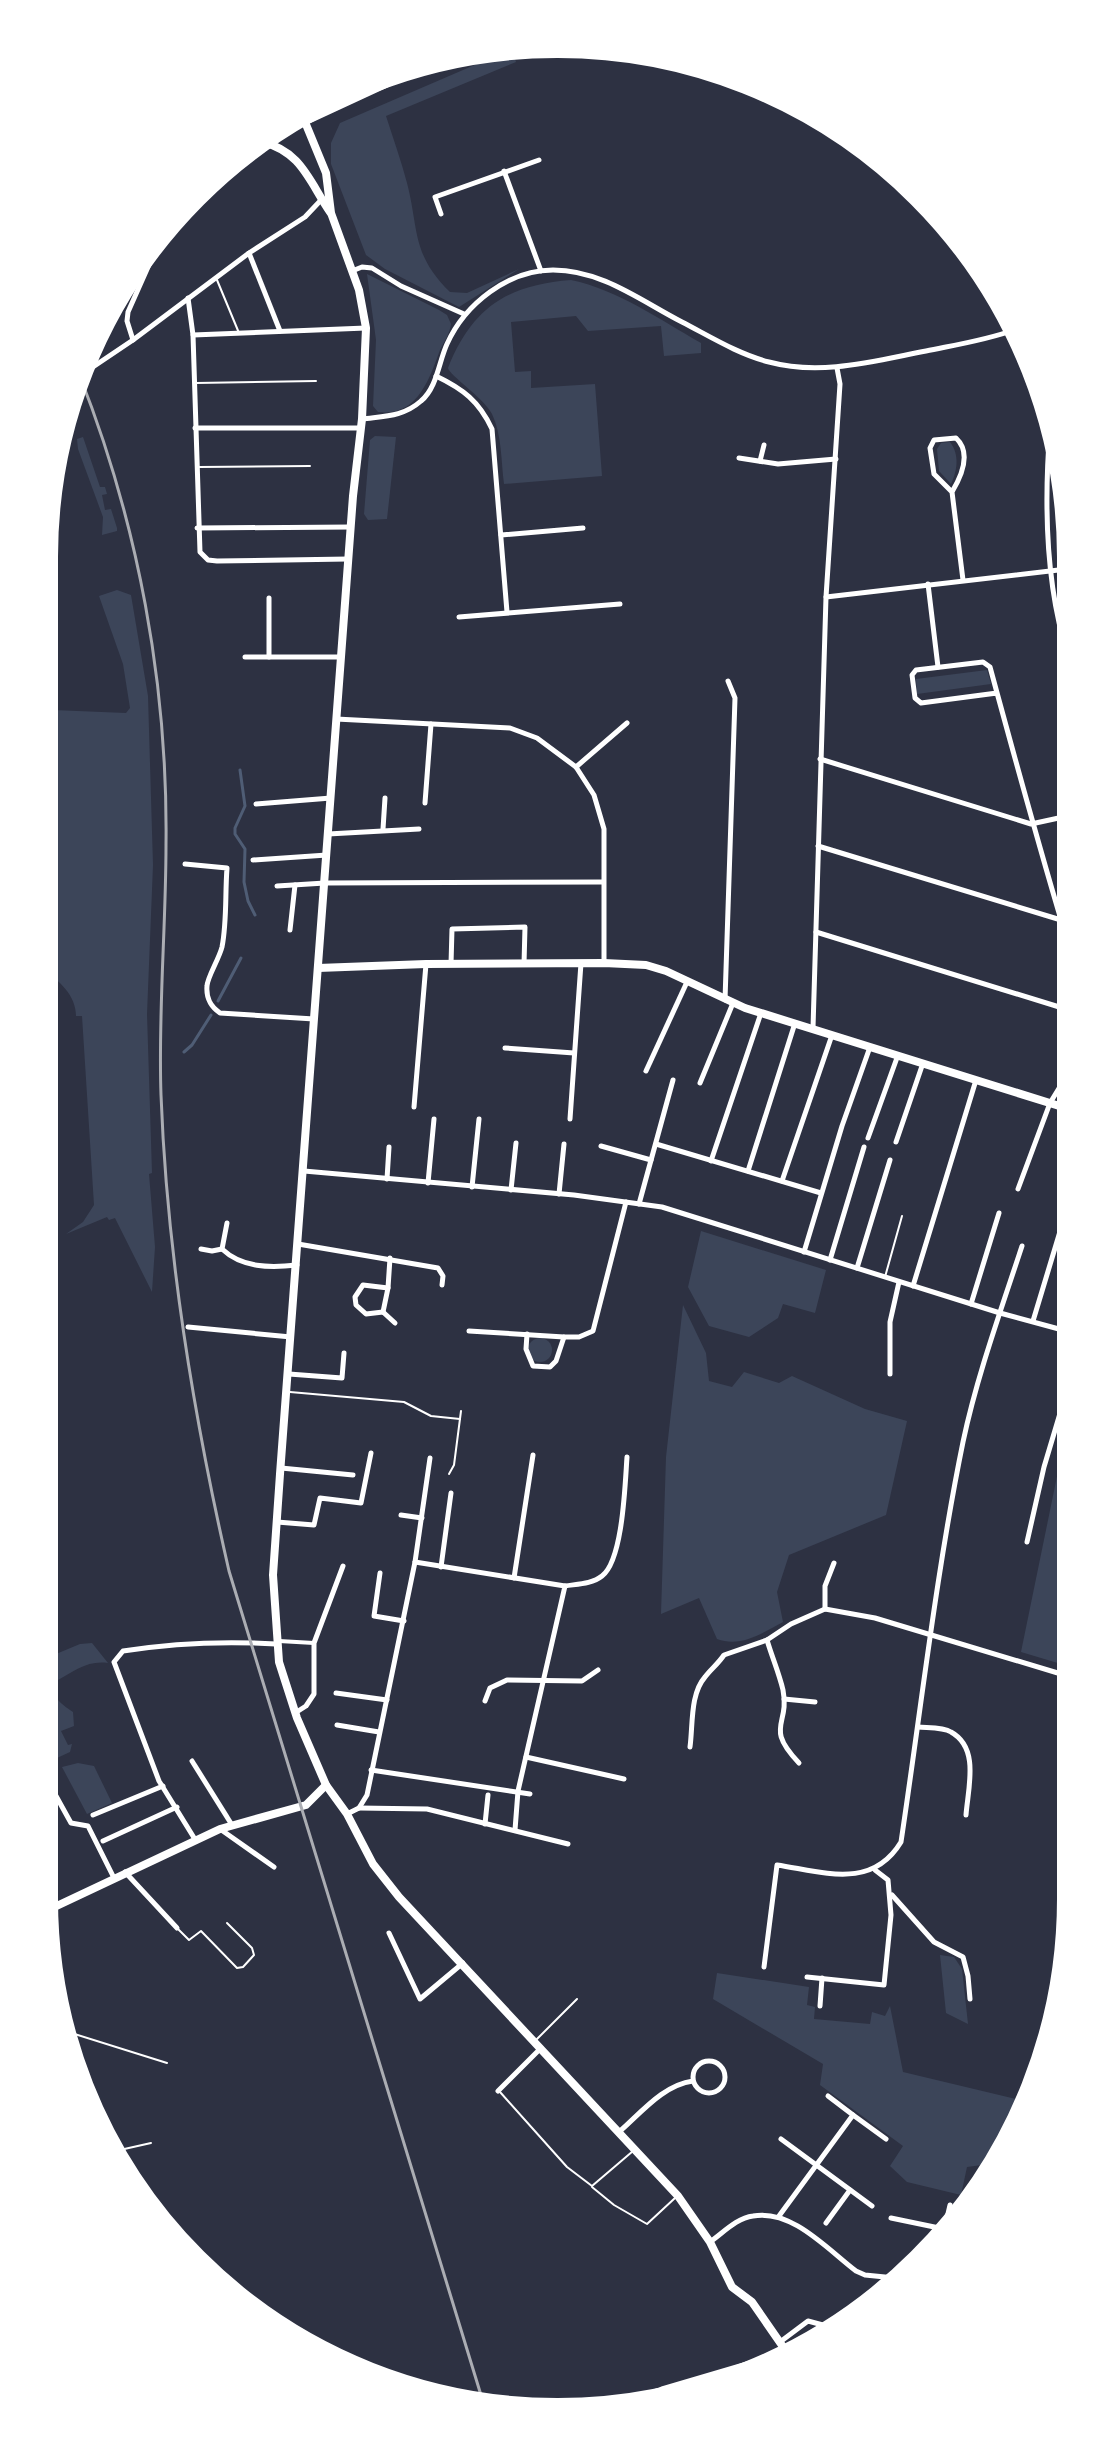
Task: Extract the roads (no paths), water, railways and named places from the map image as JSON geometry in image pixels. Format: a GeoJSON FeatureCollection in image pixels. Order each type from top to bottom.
{"type":"FeatureCollection","features":[{"type":"Feature","properties":{"kind":"main road"},"geometry":{"type":"LineString","coordinates":[[305,122],[326,173],[331,213],[352,271],[366,328],[362,419],[348,559],[273,1575],[279,1662],[295,1713],[326,1785],[347,1814],[373,1864],[399,1897],[678,2196],[710,2242],[732,2287],[752,2302],[784,2348]]}},
{"type":"Feature","properties":{"kind":"main road"},"geometry":{"type":"LineString","coordinates":[[270,145],[288,152],[296,159],[331,213]]}},
{"type":"Feature","properties":{"kind":"main road"},"geometry":{"type":"LineString","coordinates":[[318,968],[426,964],[604,963],[646,965],[666,971],[729,1002],[761,1013],[1061,1106]]}},
{"type":"Feature","properties":{"kind":"main road"},"geometry":{"type":"LineString","coordinates":[[54,1907],[220,1829],[306,1805],[326,1785]]}},
{"type":"Feature","properties":{"kind":"street"},"geometry":{"type":"LineString","coordinates":[[441,214],[435,197],[539,160]]}},
{"type":"Feature","properties":{"kind":"street"},"geometry":{"type":"LineString","coordinates":[[504,171],[541,272]]}},
{"type":"Feature","properties":{"kind":"street"},"geometry":{"type":"LineString","coordinates":[[91,367],[133,340],[249,253],[305,217],[321,199]]}},
{"type":"Feature","properties":{"kind":"street"},"geometry":{"type":"LineString","coordinates":[[249,253],[280,331]]}},
{"type":"Feature","properties":{"kind":"street"},"geometry":{"type":"LineString","coordinates":[[133,340],[127,321],[128,312],[150,262]]}},
{"type":"Feature","properties":{"kind":"street"},"geometry":{"type":"LineString","coordinates":[[352,271],[362,267],[372,268],[401,286],[464,314]]}},
{"type":"Feature","properties":{"kind":"street"},"geometry":{"type":"LineString","coordinates":[[362,419],[397,416],[424,400],[436,376],[447,344],[464,314],[497,286],[554,270],[600,279],[750,356],[800,368],[837,368],[950,346],[1007,332]]}},
{"type":"Feature","properties":{"kind":"street"},"geometry":{"type":"LineString","coordinates":[[188,298],[193,335],[197,528],[200,552],[208,560],[348,559]]}},
{"type":"Feature","properties":{"kind":"street"},"geometry":{"type":"LineString","coordinates":[[193,335],[366,328]]}},
{"type":"Feature","properties":{"kind":"street"},"geometry":{"type":"LineString","coordinates":[[813,1028],[826,597],[840,384],[837,368]]}},
{"type":"Feature","properties":{"kind":"street"},"geometry":{"type":"LineString","coordinates":[[436,376],[472,397],[484,410],[492,429],[507,612]]}},
{"type":"Feature","properties":{"kind":"street"},"geometry":{"type":"LineString","coordinates":[[195,428],[361,429]]}},
{"type":"Feature","properties":{"kind":"street"},"geometry":{"type":"LineString","coordinates":[[952,492],[934,474],[930,448],[934,440],[940,437],[956,438],[962,447],[964,470],[952,492],[963,580]]}},
{"type":"Feature","properties":{"kind":"street"},"geometry":{"type":"LineString","coordinates":[[760,461],[764,445]]}},
{"type":"Feature","properties":{"kind":"street"},"geometry":{"type":"LineString","coordinates":[[1048,447],[1051,571],[1061,621]]}},
{"type":"Feature","properties":{"kind":"street"},"geometry":{"type":"LineString","coordinates":[[739,458],[778,464],[836,459]]}},
{"type":"Feature","properties":{"kind":"street"},"geometry":{"type":"LineString","coordinates":[[197,528],[351,527]]}},
{"type":"Feature","properties":{"kind":"street"},"geometry":{"type":"LineString","coordinates":[[501,535],[583,528]]}},
{"type":"Feature","properties":{"kind":"street"},"geometry":{"type":"LineString","coordinates":[[826,597],[1061,570]]}},
{"type":"Feature","properties":{"kind":"street"},"geometry":{"type":"LineString","coordinates":[[927,584],[938,667]]}},
{"type":"Feature","properties":{"kind":"street"},"geometry":{"type":"LineString","coordinates":[[269,598],[269,657]]}},
{"type":"Feature","properties":{"kind":"street"},"geometry":{"type":"LineString","coordinates":[[459,617],[620,604]]}},
{"type":"Feature","properties":{"kind":"street"},"geometry":{"type":"LineString","coordinates":[[245,657],[341,657]]}},
{"type":"Feature","properties":{"kind":"street"},"geometry":{"type":"LineString","coordinates":[[997,693],[921,703],[915,698],[912,675],[916,670],[983,662],[990,667],[997,693],[1031,824],[1061,920]]}},
{"type":"Feature","properties":{"kind":"street"},"geometry":{"type":"LineString","coordinates":[[699,1083],[729,1002],[735,698],[728,681]]}},
{"type":"Feature","properties":{"kind":"street"},"geometry":{"type":"LineString","coordinates":[[336,719],[510,728],[537,738],[576,767],[594,795],[604,829],[604,963]]}},
{"type":"Feature","properties":{"kind":"street"},"geometry":{"type":"LineString","coordinates":[[576,767],[627,723]]}},
{"type":"Feature","properties":{"kind":"street"},"geometry":{"type":"LineString","coordinates":[[425,803],[431,724]]}},
{"type":"Feature","properties":{"kind":"street"},"geometry":{"type":"LineString","coordinates":[[820,759],[1031,824],[1061,818]]}},
{"type":"Feature","properties":{"kind":"street"},"geometry":{"type":"LineString","coordinates":[[256,804],[331,798]]}},
{"type":"Feature","properties":{"kind":"street"},"geometry":{"type":"LineString","coordinates":[[383,830],[385,798]]}},
{"type":"Feature","properties":{"kind":"street"},"geometry":{"type":"LineString","coordinates":[[328,834],[419,829]]}},
{"type":"Feature","properties":{"kind":"street"},"geometry":{"type":"LineString","coordinates":[[818,846],[1061,920]]}},
{"type":"Feature","properties":{"kind":"street"},"geometry":{"type":"LineString","coordinates":[[253,860],[327,855]]}},
{"type":"Feature","properties":{"kind":"street"},"geometry":{"type":"LineString","coordinates":[[186,864],[227,868],[222,947],[216,969],[206,986],[208,1001],[212,1007],[220,1013],[314,1019]]}},
{"type":"Feature","properties":{"kind":"street"},"geometry":{"type":"LineString","coordinates":[[277,886],[325,883],[603,882]]}},
{"type":"Feature","properties":{"kind":"street"},"geometry":{"type":"LineString","coordinates":[[290,930],[295,885]]}},
{"type":"Feature","properties":{"kind":"street"},"geometry":{"type":"LineString","coordinates":[[451,964],[452,929],[525,927],[524,964]]}},
{"type":"Feature","properties":{"kind":"street"},"geometry":{"type":"LineString","coordinates":[[816,932],[1061,1008]]}},
{"type":"Feature","properties":{"kind":"street"},"geometry":{"type":"LineString","coordinates":[[570,1119],[581,963]]}},
{"type":"Feature","properties":{"kind":"street"},"geometry":{"type":"LineString","coordinates":[[414,1107],[426,964]]}},
{"type":"Feature","properties":{"kind":"street"},"geometry":{"type":"LineString","coordinates":[[646,1071],[687,982]]}},
{"type":"Feature","properties":{"kind":"street"},"geometry":{"type":"LineString","coordinates":[[711,1161],[761,1013]]}},
{"type":"Feature","properties":{"kind":"street"},"geometry":{"type":"LineString","coordinates":[[748,1171],[795,1023]]}},
{"type":"Feature","properties":{"kind":"street"},"geometry":{"type":"LineString","coordinates":[[782,1181],[832,1035]]}},
{"type":"Feature","properties":{"kind":"street"},"geometry":{"type":"LineString","coordinates":[[804,1252],[821,1192],[870,1047]]}},
{"type":"Feature","properties":{"kind":"street"},"geometry":{"type":"LineString","coordinates":[[505,1048],[574,1053]]}},
{"type":"Feature","properties":{"kind":"street"},"geometry":{"type":"LineString","coordinates":[[868,1138],[898,1055]]}},
{"type":"Feature","properties":{"kind":"street"},"geometry":{"type":"LineString","coordinates":[[896,1142],[923,1063]]}},
{"type":"Feature","properties":{"kind":"street"},"geometry":{"type":"LineString","coordinates":[[639,1204],[674,1080]]}},
{"type":"Feature","properties":{"kind":"street"},"geometry":{"type":"LineString","coordinates":[[913,1286],[976,1080]]}},
{"type":"Feature","properties":{"kind":"street"},"geometry":{"type":"LineString","coordinates":[[1018,1189],[1050,1103],[1061,1085]]}},
{"type":"Feature","properties":{"kind":"street"},"geometry":{"type":"LineString","coordinates":[[428,1183],[434,1119]]}},
{"type":"Feature","properties":{"kind":"street"},"geometry":{"type":"LineString","coordinates":[[472,1187],[479,1119]]}},
{"type":"Feature","properties":{"kind":"street"},"geometry":{"type":"LineString","coordinates":[[511,1190],[516,1143]]}},
{"type":"Feature","properties":{"kind":"street"},"geometry":{"type":"LineString","coordinates":[[559,1194],[564,1144]]}},
{"type":"Feature","properties":{"kind":"street"},"geometry":{"type":"LineString","coordinates":[[656,1144],[821,1192]]}},
{"type":"Feature","properties":{"kind":"street"},"geometry":{"type":"LineString","coordinates":[[601,1146],[651,1160]]}},
{"type":"Feature","properties":{"kind":"street"},"geometry":{"type":"LineString","coordinates":[[387,1179],[389,1147]]}},
{"type":"Feature","properties":{"kind":"street"},"geometry":{"type":"LineString","coordinates":[[830,1260],[864,1147]]}},
{"type":"Feature","properties":{"kind":"street"},"geometry":{"type":"LineString","coordinates":[[857,1268],[890,1160]]}},
{"type":"Feature","properties":{"kind":"street"},"geometry":{"type":"LineString","coordinates":[[304,1171],[559,1194],[662,1207],[899,1282],[1061,1330]]}},
{"type":"Feature","properties":{"kind":"street"},"geometry":{"type":"LineString","coordinates":[[469,1331],[564,1338],[579,1337],[593,1331],[626,1202]]}},
{"type":"Feature","properties":{"kind":"street"},"geometry":{"type":"LineString","coordinates":[[971,1304],[999,1213]]}},
{"type":"Feature","properties":{"kind":"street"},"geometry":{"type":"LineString","coordinates":[[222,1249],[228,1223]]}},
{"type":"Feature","properties":{"kind":"street"},"geometry":{"type":"LineString","coordinates":[[1033,1320],[1061,1228]]}},
{"type":"Feature","properties":{"kind":"street"},"geometry":{"type":"LineString","coordinates":[[298,1244],[438,1268],[443,1276],[442,1285]]}},
{"type":"Feature","properties":{"kind":"street"},"geometry":{"type":"LineString","coordinates":[[764,1967],[777,1865],[840,1874],[875,1870],[892,1857],[901,1842],[931,1636],[964,1440],[1000,1313],[1022,1246]]}},
{"type":"Feature","properties":{"kind":"street"},"geometry":{"type":"LineString","coordinates":[[201,1249],[222,1249],[229,1256],[248,1264],[272,1268],[297,1265]]}},
{"type":"Feature","properties":{"kind":"street"},"geometry":{"type":"LineString","coordinates":[[383,1312],[388,1288],[390,1258]]}},
{"type":"Feature","properties":{"kind":"street"},"geometry":{"type":"LineString","coordinates":[[891,1374],[890,1322],[899,1282]]}},
{"type":"Feature","properties":{"kind":"street"},"geometry":{"type":"LineString","coordinates":[[388,1288],[363,1285],[356,1297],[356,1305],[366,1314],[383,1312],[395,1323]]}},
{"type":"Feature","properties":{"kind":"street"},"geometry":{"type":"LineString","coordinates":[[188,1327],[291,1337]]}},
{"type":"Feature","properties":{"kind":"street"},"geometry":{"type":"LineString","coordinates":[[527,1335],[526,1349],[532,1366],[550,1366],[556,1361],[564,1338]]}},
{"type":"Feature","properties":{"kind":"street"},"geometry":{"type":"LineString","coordinates":[[289,1374],[342,1378],[344,1353]]}},
{"type":"Feature","properties":{"kind":"street"},"geometry":{"type":"LineString","coordinates":[[1027,1542],[1044,1467],[1061,1410]]}},
{"type":"Feature","properties":{"kind":"street"},"geometry":{"type":"LineString","coordinates":[[277,1522],[314,1525],[320,1498],[361,1503],[371,1453]]}},
{"type":"Feature","properties":{"kind":"street"},"geometry":{"type":"LineString","coordinates":[[514,1578],[532,1455]]}},
{"type":"Feature","properties":{"kind":"street"},"geometry":{"type":"LineString","coordinates":[[415,1562],[566,1586],[587,1583],[603,1576],[620,1537],[627,1457]]}},
{"type":"Feature","properties":{"kind":"street"},"geometry":{"type":"LineString","coordinates":[[359,1808],[367,1795],[404,1621],[430,1458]]}},
{"type":"Feature","properties":{"kind":"street"},"geometry":{"type":"LineString","coordinates":[[281,1468],[353,1475]]}},
{"type":"Feature","properties":{"kind":"street"},"geometry":{"type":"LineString","coordinates":[[441,1567],[451,1493]]}},
{"type":"Feature","properties":{"kind":"street"},"geometry":{"type":"LineString","coordinates":[[401,1515],[422,1518]]}},
{"type":"Feature","properties":{"kind":"street"},"geometry":{"type":"LineString","coordinates":[[825,1609],[825,1586],[834,1563]]}},
{"type":"Feature","properties":{"kind":"street"},"geometry":{"type":"LineString","coordinates":[[295,1713],[306,1706],[314,1694],[314,1643],[343,1566]]}},
{"type":"Feature","properties":{"kind":"street"},"geometry":{"type":"LineString","coordinates":[[380,1573],[374,1616],[404,1621]]}},
{"type":"Feature","properties":{"kind":"street"},"geometry":{"type":"LineString","coordinates":[[515,1830],[518,1791],[566,1586]]}},
{"type":"Feature","properties":{"kind":"street"},"geometry":{"type":"LineString","coordinates":[[690,1747],[696,1692],[704,1677],[728,1652],[767,1640],[791,1624],[825,1609],[875,1618],[1061,1674]]}},
{"type":"Feature","properties":{"kind":"street"},"geometry":{"type":"LineString","coordinates":[[767,1640],[784,1699],[778,1730],[783,1744],[799,1763]]}},
{"type":"Feature","properties":{"kind":"street"},"geometry":{"type":"LineString","coordinates":[[196,1841],[163,1786],[114,1662],[123,1651],[153,1646],[200,1643],[314,1643]]}},
{"type":"Feature","properties":{"kind":"street"},"geometry":{"type":"LineString","coordinates":[[485,1701],[490,1688],[507,1680],[582,1681],[598,1670]]}},
{"type":"Feature","properties":{"kind":"street"},"geometry":{"type":"LineString","coordinates":[[336,1693],[387,1700]]}},
{"type":"Feature","properties":{"kind":"street"},"geometry":{"type":"LineString","coordinates":[[784,1699],[815,1702]]}},
{"type":"Feature","properties":{"kind":"street"},"geometry":{"type":"LineString","coordinates":[[337,1725],[379,1732]]}},
{"type":"Feature","properties":{"kind":"street"},"geometry":{"type":"LineString","coordinates":[[918,1727],[949,1731],[963,1741],[970,1758],[966,1815]]}},
{"type":"Feature","properties":{"kind":"street"},"geometry":{"type":"LineString","coordinates":[[526,1757],[624,1779]]}},
{"type":"Feature","properties":{"kind":"street"},"geometry":{"type":"LineString","coordinates":[[192,1761],[232,1825]]}},
{"type":"Feature","properties":{"kind":"street"},"geometry":{"type":"LineString","coordinates":[[371,1770],[530,1794]]}},
{"type":"Feature","properties":{"kind":"street"},"geometry":{"type":"LineString","coordinates":[[93,1815],[163,1786]]}},
{"type":"Feature","properties":{"kind":"street"},"geometry":{"type":"LineString","coordinates":[[54,1792],[71,1823],[88,1826],[114,1878]]}},
{"type":"Feature","properties":{"kind":"street"},"geometry":{"type":"LineString","coordinates":[[485,1824],[488,1795]]}},
{"type":"Feature","properties":{"kind":"street"},"geometry":{"type":"LineString","coordinates":[[103,1841],[177,1807]]}},
{"type":"Feature","properties":{"kind":"street"},"geometry":{"type":"LineString","coordinates":[[347,1814],[359,1808],[427,1809],[568,1844]]}},
{"type":"Feature","properties":{"kind":"street"},"geometry":{"type":"LineString","coordinates":[[220,1829],[274,1867]]}},
{"type":"Feature","properties":{"kind":"street"},"geometry":{"type":"LineString","coordinates":[[807,1977],[884,1985],[892,1895],[888,1880],[875,1870]]}},
{"type":"Feature","properties":{"kind":"street"},"geometry":{"type":"LineString","coordinates":[[125,1872],[177,1928]]}},
{"type":"Feature","properties":{"kind":"street"},"geometry":{"type":"LineString","coordinates":[[892,1895],[934,1942],[963,1957],[968,1976],[970,1999]]}},
{"type":"Feature","properties":{"kind":"street"},"geometry":{"type":"LineString","coordinates":[[389,1933],[420,1999],[463,1963]]}},
{"type":"Feature","properties":{"kind":"street"},"geometry":{"type":"LineString","coordinates":[[820,2006],[822,1978]]}},
{"type":"Feature","properties":{"kind":"street"},"geometry":{"type":"LineString","coordinates":[[498,2091],[538,2045]]}},
{"type":"Feature","properties":{"kind":"street"},"geometry":{"type":"LineString","coordinates":[[703,2062],[718,2064],[724,2072],[723,2084],[714,2092],[703,2092],[693,2081],[694,2070],[703,2062]]}},
{"type":"Feature","properties":{"kind":"street"},"geometry":{"type":"LineString","coordinates":[[619,2132],[667,2091],[693,2081]]}},
{"type":"Feature","properties":{"kind":"street"},"geometry":{"type":"LineString","coordinates":[[828,2096],[886,2139]]}},
{"type":"Feature","properties":{"kind":"street"},"geometry":{"type":"LineString","coordinates":[[780,2216],[853,2115]]}},
{"type":"Feature","properties":{"kind":"street"},"geometry":{"type":"LineString","coordinates":[[781,2139],[872,2206]]}},
{"type":"Feature","properties":{"kind":"street"},"geometry":{"type":"LineString","coordinates":[[826,2223],[850,2190]]}},
{"type":"Feature","properties":{"kind":"street"},"geometry":{"type":"LineString","coordinates":[[947,2217],[950,2205]]}},
{"type":"Feature","properties":{"kind":"street"},"geometry":{"type":"LineString","coordinates":[[710,2242],[730,2226],[752,2216],[780,2216],[856,2271],[865,2275],[889,2277]]}},
{"type":"Feature","properties":{"kind":"street"},"geometry":{"type":"LineString","coordinates":[[891,2218],[938,2228]]}},
{"type":"Feature","properties":{"kind":"street"},"geometry":{"type":"LineString","coordinates":[[780,2342],[808,2321],[824,2325]]}},
{"type":"Feature","properties":{"kind":"street"},"geometry":{"type":"LineString","coordinates":[[646,2394],[752,2363]]}},
{"type":"Feature","properties":{"kind":"lane"},"geometry":{"type":"LineString","coordinates":[[216,278],[239,333]]}},
{"type":"Feature","properties":{"kind":"lane"},"geometry":{"type":"LineString","coordinates":[[194,383],[316,381]]}},
{"type":"Feature","properties":{"kind":"lane"},"geometry":{"type":"LineString","coordinates":[[196,467],[310,466]]}},
{"type":"Feature","properties":{"kind":"lane"},"geometry":{"type":"LineString","coordinates":[[885,1277],[902,1216]]}},
{"type":"Feature","properties":{"kind":"lane"},"geometry":{"type":"LineString","coordinates":[[287,1392],[404,1402],[431,1416],[460,1419]]}},
{"type":"Feature","properties":{"kind":"lane"},"geometry":{"type":"LineString","coordinates":[[449,1474],[454,1465],[461,1411]]}},
{"type":"Feature","properties":{"kind":"lane"},"geometry":{"type":"LineString","coordinates":[[177,1928],[189,1940],[201,1931],[237,1968],[243,1967],[254,1955],[252,1948],[227,1923]]}},
{"type":"Feature","properties":{"kind":"lane"},"geometry":{"type":"LineString","coordinates":[[538,2045],[577,1999]]}},
{"type":"Feature","properties":{"kind":"lane"},"geometry":{"type":"LineString","coordinates":[[72,2033],[167,2063]]}},
{"type":"Feature","properties":{"kind":"lane"},"geometry":{"type":"LineString","coordinates":[[498,2091],[567,2167],[614,2205],[647,2224],[678,2196]]}},
{"type":"Feature","properties":{"kind":"lane"},"geometry":{"type":"LineString","coordinates":[[121,2149],[151,2143]]}},
{"type":"Feature","properties":{"kind":"lane"},"geometry":{"type":"LineString","coordinates":[[591,2186],[636,2149]]}},
{"type":"Feature","properties":{"kind":"waterway"},"geometry":{"type":"LineString","coordinates":[[240,770],[245,806],[235,828],[235,834],[245,849],[244,882],[248,901],[255,915]]}},
{"type":"Feature","properties":{"kind":"waterway"},"geometry":{"type":"LineString","coordinates":[[218,1001],[241,958]]}},
{"type":"Feature","properties":{"kind":"waterway"},"geometry":{"type":"LineString","coordinates":[[184,1052],[192,1045],[211,1015]]}},
{"type":"Feature","properties":{"kind":"railway"},"geometry":{"type":"LineString","coordinates":[[84,387],[118,488],[133,546],[155,665],[162,724],[166,876],[160,1064],[164,1155],[176,1275],[204,1453],[229,1571],[481,2396]]}}]}
